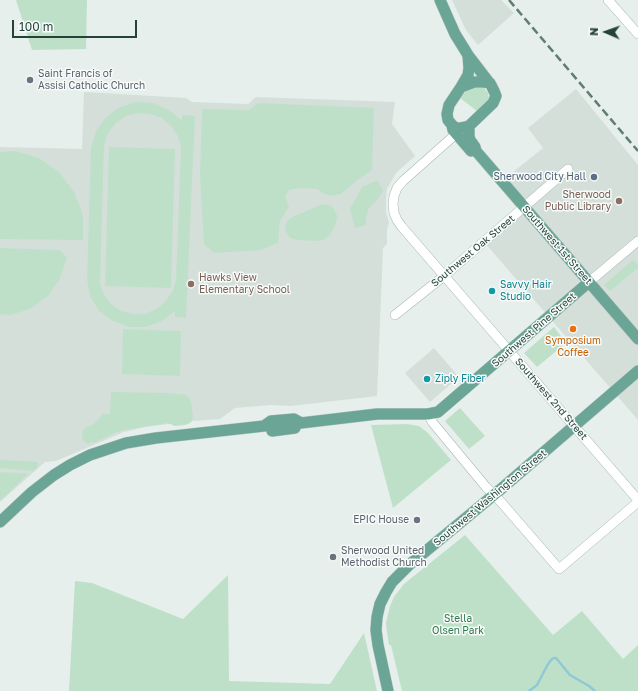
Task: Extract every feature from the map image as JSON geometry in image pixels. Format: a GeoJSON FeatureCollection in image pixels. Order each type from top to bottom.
{"type":"FeatureCollection","features":[{"type":"Feature","properties":{"kind":"main road"},"geometry":{"type":"LineString","coordinates":[[440,0],[455,34],[468,55],[490,83],[496,96],[493,103],[469,126],[465,128],[456,128],[454,130],[448,120],[448,108],[469,72],[468,55]]}},
{"type":"Feature","properties":{"kind":"main road"},"geometry":{"type":"LineString","coordinates":[[461,87],[474,82],[490,83]]}},
{"type":"Feature","properties":{"kind":"main road","name":"Southwest 1st Street"},"geometry":{"type":"LineString","coordinates":[[469,126],[470,140],[475,147],[476,152],[638,339]]}},
{"type":"Feature","properties":{"kind":"main road","name":"Southwest 1st Street"},"geometry":{"type":"LineString","coordinates":[[454,130],[471,151],[476,152]]}},
{"type":"Feature","properties":{"kind":"main road","name":"Southwest Pine Street"},"geometry":{"type":"LineString","coordinates":[[428,414],[441,410],[589,282]]}},
{"type":"Feature","properties":{"kind":"main road","name":"Southwest Washington Street"},"geometry":{"type":"LineString","coordinates":[[388,691],[376,635],[376,623],[379,609],[386,592],[396,578],[638,371]]}},
{"type":"Feature","properties":{"kind":"main road"},"geometry":{"type":"LineString","coordinates":[[0,522],[32,492],[54,475],[70,465],[118,445],[146,439],[268,429],[271,421],[276,420],[294,419],[298,425],[377,414],[428,414]]}},
{"type":"Feature","properties":{"kind":"street"},"geometry":{"type":"LineString","coordinates":[[612,1],[638,34]]}},
{"type":"Feature","properties":{"kind":"street","name":"Southwest 2nd Street"},"geometry":{"type":"LineString","coordinates":[[454,130],[397,188],[393,204],[394,213],[397,220],[638,501]]}},
{"type":"Feature","properties":{"kind":"street","name":"Southwest Oak Street"},"geometry":{"type":"LineString","coordinates":[[395,315],[444,276],[568,169]]}},
{"type":"Feature","properties":{"kind":"street","name":"Southwest Pine Street"},"geometry":{"type":"LineString","coordinates":[[589,282],[638,241]]}},
{"type":"Feature","properties":{"kind":"street"},"geometry":{"type":"LineString","coordinates":[[428,414],[434,424],[486,487],[501,502],[559,569],[638,501]]}},
{"type":"Feature","properties":{"kind":"shaded area"},"geometry":{"type":"Polygon","coordinates":[[[452,0],[501,0],[514,13],[478,45],[466,30],[452,0]]]}},
{"type":"Feature","properties":{"kind":"shaded area"},"geometry":{"type":"Polygon","coordinates":[[[576,89],[638,165],[638,420],[484,242],[524,207],[502,181],[543,148],[528,128],[576,89]]]}},
{"type":"Feature","properties":{"kind":"shaded area","name":"Hawks View Elementary School"},"geometry":{"type":"Polygon","coordinates":[[[84,92],[186,98],[192,102],[248,104],[256,97],[395,102],[392,124],[415,156],[396,173],[387,189],[386,212],[389,223],[387,230],[387,244],[383,248],[377,396],[291,406],[271,405],[235,408],[220,419],[145,427],[124,432],[56,461],[45,462],[0,502],[0,147],[82,149],[84,92]]]}},
{"type":"Feature","properties":{"kind":"shaded area"},"geometry":{"type":"Polygon","coordinates":[[[434,348],[459,377],[430,402],[405,373],[434,348]]]}},
{"type":"Feature","properties":{"kind":"green space"},"geometry":{"type":"Polygon","coordinates":[[[16,0],[87,0],[86,49],[32,50],[16,0]]]}},
{"type":"Feature","properties":{"kind":"green space"},"geometry":{"type":"Polygon","coordinates":[[[483,87],[488,93],[489,98],[488,101],[477,111],[460,98],[466,91],[472,88],[483,87]]]}},
{"type":"Feature","properties":{"kind":"green space"},"geometry":{"type":"Polygon","coordinates":[[[136,102],[153,103],[169,110],[182,121],[182,115],[195,116],[186,318],[175,317],[175,311],[162,321],[146,327],[129,327],[113,321],[99,311],[90,296],[87,279],[91,148],[96,131],[106,117],[120,107],[136,102]],[[138,113],[126,116],[116,123],[108,133],[104,145],[100,284],[104,295],[111,304],[121,311],[133,314],[145,314],[156,309],[165,302],[172,292],[176,281],[181,148],[178,136],[171,126],[162,118],[150,114],[138,113]]]}},
{"type":"Feature","properties":{"kind":"green space"},"geometry":{"type":"Polygon","coordinates":[[[258,103],[374,108],[372,170],[341,194],[331,196],[322,193],[318,189],[301,188],[289,190],[285,196],[289,207],[280,221],[278,243],[261,250],[214,253],[204,244],[200,176],[202,109],[249,110],[258,103]]]}},
{"type":"Feature","properties":{"kind":"green space"},"geometry":{"type":"Polygon","coordinates":[[[109,147],[175,149],[171,288],[105,286],[109,147]]]}},
{"type":"Feature","properties":{"kind":"green space"},"geometry":{"type":"Polygon","coordinates":[[[15,151],[39,158],[59,172],[74,192],[83,215],[83,240],[0,239],[0,152],[15,151]]]}},
{"type":"Feature","properties":{"kind":"green space"},"geometry":{"type":"Polygon","coordinates":[[[377,180],[383,190],[378,199],[369,208],[366,217],[366,225],[355,228],[350,209],[362,187],[377,180]]]}},
{"type":"Feature","properties":{"kind":"green space"},"geometry":{"type":"Polygon","coordinates":[[[322,204],[330,205],[337,215],[334,228],[330,235],[323,240],[318,241],[299,240],[289,237],[285,230],[288,220],[322,204]]]}},
{"type":"Feature","properties":{"kind":"green space"},"geometry":{"type":"Polygon","coordinates":[[[0,248],[60,250],[67,258],[60,278],[48,296],[30,309],[10,315],[0,314],[0,248]]]}},
{"type":"Feature","properties":{"kind":"green space"},"geometry":{"type":"Polygon","coordinates":[[[633,260],[638,265],[638,268],[610,291],[604,285],[633,260]]]}},
{"type":"Feature","properties":{"kind":"green space"},"geometry":{"type":"Polygon","coordinates":[[[554,327],[566,343],[537,367],[524,353],[554,327]]]}},
{"type":"Feature","properties":{"kind":"green space"},"geometry":{"type":"Polygon","coordinates":[[[123,329],[181,331],[180,376],[122,374],[123,329]]]}},
{"type":"Feature","properties":{"kind":"green space"},"geometry":{"type":"Polygon","coordinates":[[[111,392],[168,393],[186,395],[191,401],[193,416],[192,421],[185,425],[175,426],[168,423],[124,430],[114,433],[94,443],[92,442],[88,444],[82,437],[83,430],[94,424],[102,414],[110,414],[111,392]]]}},
{"type":"Feature","properties":{"kind":"green space"},"geometry":{"type":"Polygon","coordinates":[[[460,408],[485,436],[469,449],[445,421],[460,408]]]}},
{"type":"Feature","properties":{"kind":"green space"},"geometry":{"type":"Polygon","coordinates":[[[407,424],[419,426],[428,433],[451,460],[393,508],[371,425],[407,424]]]}},
{"type":"Feature","properties":{"kind":"green space"},"geometry":{"type":"Polygon","coordinates":[[[0,460],[38,462],[37,468],[33,471],[0,468],[0,460]]]}},
{"type":"Feature","properties":{"kind":"green space"},"geometry":{"type":"Polygon","coordinates":[[[0,472],[28,474],[0,501],[0,472]]]}},
{"type":"Feature","properties":{"kind":"green space","name":"Stella Olsen Park"},"geometry":{"type":"Polygon","coordinates":[[[465,535],[553,635],[582,611],[623,659],[638,645],[638,691],[402,691],[391,645],[389,645],[387,632],[386,623],[390,606],[394,597],[404,584],[465,535]]]}},
{"type":"Feature","properties":{"kind":"green space"},"geometry":{"type":"Polygon","coordinates":[[[228,575],[229,681],[330,684],[364,633],[377,691],[69,691],[75,581],[92,583],[183,619],[228,575]]]}},
{"type":"Feature","properties":{"kind":"waterway"},"geometry":{"type":"LineString","coordinates":[[529,691],[537,685],[548,664],[554,658],[556,658],[570,675],[595,691]]}},
{"type":"Feature","properties":{"kind":"railway"},"geometry":{"type":"LineString","coordinates":[[509,0],[638,151]]}},
{"type":"Feature","properties":{"kind":"place","name":"Saint Francis of Assisi Catholic Church"},"geometry":{"type":"Point","coordinates":[30,80]}},
{"type":"Feature","properties":{"kind":"place","name":"Sherwood City Hall"},"geometry":{"type":"Point","coordinates":[594,177]}},
{"type":"Feature","properties":{"kind":"place","name":"Sherwood Public Library"},"geometry":{"type":"Point","coordinates":[619,201]}},
{"type":"Feature","properties":{"kind":"place","name":"Hawks View Elementary School"},"geometry":{"type":"Point","coordinates":[191,284]}},
{"type":"Feature","properties":{"kind":"place","name":"Savvy Hair Studio"},"geometry":{"type":"Point","coordinates":[492,291]}},
{"type":"Feature","properties":{"kind":"place","name":"Symposium Coffee"},"geometry":{"type":"Point","coordinates":[573,329]}},
{"type":"Feature","properties":{"kind":"place","name":"Ziply Fiber"},"geometry":{"type":"Point","coordinates":[427,379]}},
{"type":"Feature","properties":{"kind":"place","name":"EPIC House"},"geometry":{"type":"Point","coordinates":[417,520]}},
{"type":"Feature","properties":{"kind":"place","name":"Sherwood United Methodist Church"},"geometry":{"type":"Point","coordinates":[333,557]}}]}
